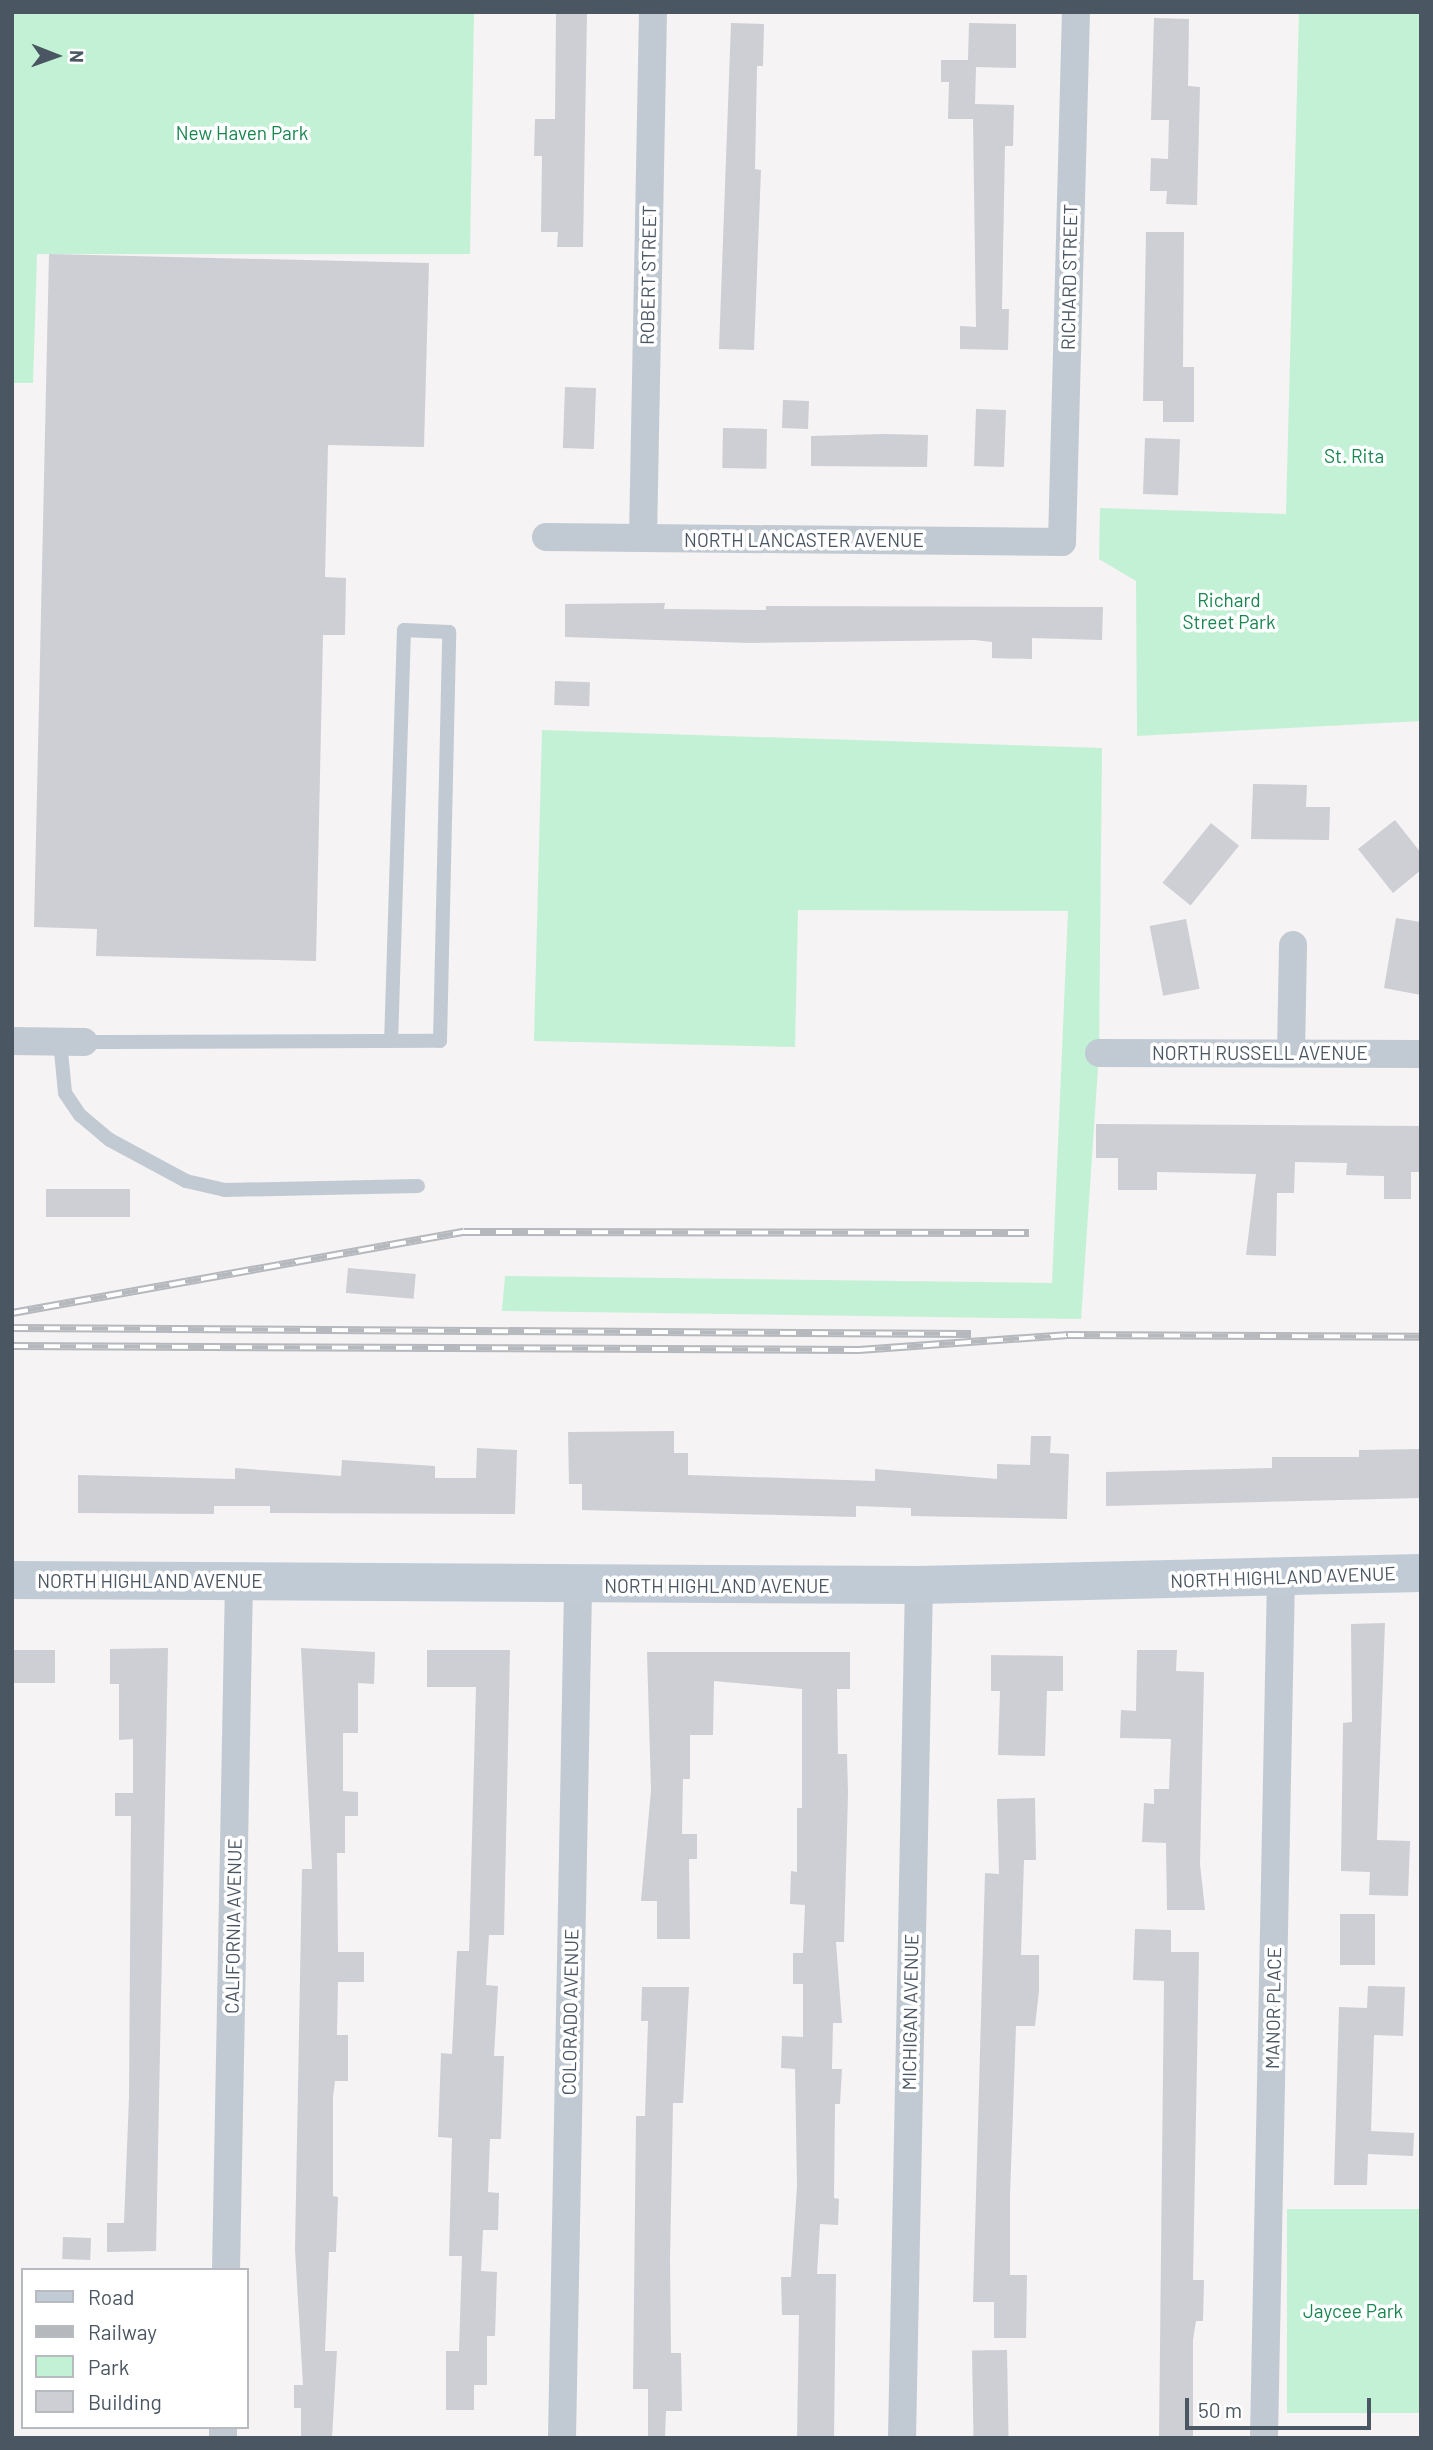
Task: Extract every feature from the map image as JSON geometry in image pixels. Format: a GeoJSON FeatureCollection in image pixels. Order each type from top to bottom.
{"type":"FeatureCollection","features":[{"type":"Feature","properties":{"kind":"street","name":"ROBERT STREET"},"geometry":{"type":"LineString","coordinates":[[643,538],[653,12]]}},
{"type":"Feature","properties":{"kind":"street","name":"RICHARD STREET"},"geometry":{"type":"LineString","coordinates":[[1062,542],[1076,12]]}},
{"type":"Feature","properties":{"kind":"street","name":"NORTH LANCASTER AVENUE"},"geometry":{"type":"LineString","coordinates":[[546,537],[1062,542]]}},
{"type":"Feature","properties":{"kind":"street"},"geometry":{"type":"LineString","coordinates":[[1291,1052],[1293,945]]}},
{"type":"Feature","properties":{"kind":"street"},"geometry":{"type":"LineString","coordinates":[[12,1041],[72,1042]]}},
{"type":"Feature","properties":{"kind":"street","name":"NORTH RUSSELL AVENUE"},"geometry":{"type":"LineString","coordinates":[[1099,1053],[1421,1054]]}},
{"type":"Feature","properties":{"kind":"street","name":"NORTH HIGHLAND AVENUE"},"geometry":{"type":"LineString","coordinates":[[12,1580],[578,1587],[1281,1579],[1421,1573]]}},
{"type":"Feature","properties":{"kind":"street","name":"MANOR PLACE"},"geometry":{"type":"LineString","coordinates":[[1264,2438],[1281,1579]]}},
{"type":"Feature","properties":{"kind":"street","name":"CALIFORNIA AVENUE"},"geometry":{"type":"LineString","coordinates":[[226,2268],[239,1582]]}},
{"type":"Feature","properties":{"kind":"street","name":"MICHIGAN AVENUE"},"geometry":{"type":"LineString","coordinates":[[902,2438],[919,1585]]}},
{"type":"Feature","properties":{"kind":"street","name":"COLORADO AVENUE"},"geometry":{"type":"LineString","coordinates":[[562,2438],[578,1587]]}},
{"type":"Feature","properties":{"kind":"lane"},"geometry":{"type":"LineString","coordinates":[[391,1041],[404,630],[449,632],[440,1041],[72,1042],[65,1093],[80,1115],[110,1140],[186,1181],[225,1190],[418,1186]]}},
{"type":"Feature","properties":{"kind":"green space","name":"New Haven Park"},"geometry":{"type":"Polygon","coordinates":[[[12,12],[474,12],[470,254],[37,254],[33,383],[12,383],[12,12]]]}},
{"type":"Feature","properties":{"kind":"green space","name":"St. Rita"},"geometry":{"type":"Polygon","coordinates":[[[1299,12],[1421,12],[1421,721],[1137,736],[1136,581],[1099,559],[1100,508],[1286,514],[1299,12]]]}},
{"type":"Feature","properties":{"kind":"green space"},"geometry":{"type":"Polygon","coordinates":[[[542,730],[1102,748],[1099,1053],[1081,1319],[502,1311],[505,1276],[1052,1283],[1068,911],[798,910],[795,1047],[534,1041],[542,730]]]}},
{"type":"Feature","properties":{"kind":"green space","name":"Jaycee Park"},"geometry":{"type":"Polygon","coordinates":[[[1287,2209],[1421,2209],[1421,2413],[1287,2413],[1287,2209]]]}},
{"type":"Feature","properties":{"kind":"building"},"geometry":{"type":"Polygon","coordinates":[[[556,12],[587,12],[583,247],[557,247],[558,232],[541,232],[542,156],[534,156],[535,119],[555,119],[556,12]]]}},
{"type":"Feature","properties":{"kind":"building"},"geometry":{"type":"Polygon","coordinates":[[[1154,18],[1189,19],[1188,86],[1200,87],[1197,205],[1166,204],[1167,191],[1150,191],[1151,158],[1168,159],[1169,120],[1151,120],[1154,18]]]}},
{"type":"Feature","properties":{"kind":"building"},"geometry":{"type":"Polygon","coordinates":[[[731,23],[764,24],[763,66],[757,66],[755,169],[761,170],[754,350],[719,349],[731,23]]]}},
{"type":"Feature","properties":{"kind":"building"},"geometry":{"type":"Polygon","coordinates":[[[969,23],[1016,24],[1016,68],[976,67],[975,104],[1014,105],[1013,146],[1005,146],[1002,309],[1009,309],[1008,350],[960,349],[960,326],[976,327],[973,119],[948,119],[949,82],[941,82],[941,60],[968,60],[969,23]]]}},
{"type":"Feature","properties":{"kind":"building"},"geometry":{"type":"Polygon","coordinates":[[[1146,232],[1184,232],[1183,367],[1194,367],[1194,422],[1163,422],[1163,401],[1143,401],[1146,232]]]}},
{"type":"Feature","properties":{"kind":"building"},"geometry":{"type":"Polygon","coordinates":[[[49,254],[429,263],[424,447],[328,445],[325,577],[346,578],[345,635],[323,635],[316,961],[96,956],[97,929],[34,927],[49,254]]]}},
{"type":"Feature","properties":{"kind":"building"},"geometry":{"type":"Polygon","coordinates":[[[565,387],[596,388],[594,449],[563,448],[565,387]]]}},
{"type":"Feature","properties":{"kind":"building"},"geometry":{"type":"Polygon","coordinates":[[[783,400],[809,401],[808,429],[782,428],[783,400]]]}},
{"type":"Feature","properties":{"kind":"building"},"geometry":{"type":"Polygon","coordinates":[[[976,409],[1006,410],[1004,467],[974,466],[976,409]]]}},
{"type":"Feature","properties":{"kind":"building"},"geometry":{"type":"Polygon","coordinates":[[[723,428],[767,429],[766,469],[722,468],[723,428]]]}},
{"type":"Feature","properties":{"kind":"building"},"geometry":{"type":"Polygon","coordinates":[[[928,435],[927,467],[811,466],[811,436],[928,435]]]}},
{"type":"Feature","properties":{"kind":"building"},"geometry":{"type":"Polygon","coordinates":[[[1145,438],[1180,439],[1178,495],[1143,494],[1145,438]]]}},
{"type":"Feature","properties":{"kind":"building"},"geometry":{"type":"Polygon","coordinates":[[[665,603],[664,609],[766,610],[766,606],[1103,607],[1102,640],[1032,638],[1032,659],[992,658],[992,642],[975,640],[750,643],[565,637],[565,604],[665,603]]]}},
{"type":"Feature","properties":{"kind":"building"},"geometry":{"type":"Polygon","coordinates":[[[555,681],[590,682],[589,706],[554,705],[555,681]]]}},
{"type":"Feature","properties":{"kind":"building"},"geometry":{"type":"Polygon","coordinates":[[[1253,784],[1307,785],[1306,807],[1330,807],[1329,840],[1251,839],[1253,784]]]}},
{"type":"Feature","properties":{"kind":"building"},"geometry":{"type":"Polygon","coordinates":[[[1395,820],[1421,853],[1421,870],[1393,893],[1358,849],[1395,820]]]}},
{"type":"Feature","properties":{"kind":"building"},"geometry":{"type":"Polygon","coordinates":[[[1211,823],[1239,846],[1191,905],[1163,883],[1211,823]]]}},
{"type":"Feature","properties":{"kind":"building"},"geometry":{"type":"Polygon","coordinates":[[[1396,918],[1421,922],[1421,995],[1384,988],[1396,918]]]}},
{"type":"Feature","properties":{"kind":"building"},"geometry":{"type":"Polygon","coordinates":[[[1186,919],[1200,989],[1163,996],[1150,926],[1186,919]]]}},
{"type":"Feature","properties":{"kind":"building"},"geometry":{"type":"Polygon","coordinates":[[[1096,1124],[1421,1126],[1421,1172],[1411,1172],[1411,1199],[1384,1199],[1384,1176],[1346,1175],[1347,1163],[1295,1162],[1294,1193],[1277,1193],[1276,1256],[1246,1255],[1256,1174],[1157,1172],[1157,1190],[1118,1190],[1118,1158],[1096,1158],[1096,1124]]]}},
{"type":"Feature","properties":{"kind":"building"},"geometry":{"type":"Polygon","coordinates":[[[46,1189],[130,1189],[130,1217],[46,1217],[46,1189]]]}},
{"type":"Feature","properties":{"kind":"building"},"geometry":{"type":"Polygon","coordinates":[[[348,1268],[416,1274],[414,1299],[346,1293],[348,1268]]]}},
{"type":"Feature","properties":{"kind":"building"},"geometry":{"type":"Polygon","coordinates":[[[674,1431],[674,1453],[688,1453],[688,1475],[875,1481],[875,1469],[997,1479],[997,1464],[1030,1465],[1031,1436],[1051,1436],[1050,1453],[1069,1454],[1067,1519],[911,1516],[911,1508],[856,1506],[856,1517],[582,1510],[582,1484],[569,1484],[568,1432],[674,1431]]]}},
{"type":"Feature","properties":{"kind":"building"},"geometry":{"type":"Polygon","coordinates":[[[477,1448],[517,1450],[515,1514],[270,1513],[270,1506],[214,1506],[214,1514],[78,1513],[78,1475],[235,1479],[235,1468],[341,1476],[342,1460],[435,1466],[435,1478],[476,1478],[477,1448]]]}},
{"type":"Feature","properties":{"kind":"building"},"geometry":{"type":"Polygon","coordinates":[[[1421,1449],[1421,1498],[1106,1506],[1106,1472],[1272,1468],[1272,1457],[1359,1457],[1359,1450],[1421,1449]]]}},
{"type":"Feature","properties":{"kind":"building"},"geometry":{"type":"Polygon","coordinates":[[[1385,1623],[1377,1840],[1410,1841],[1408,1896],[1369,1895],[1370,1872],[1341,1871],[1343,1723],[1352,1722],[1351,1624],[1385,1623]]]}},
{"type":"Feature","properties":{"kind":"building"},"geometry":{"type":"Polygon","coordinates":[[[168,1648],[156,2251],[107,2252],[107,2223],[124,2223],[129,2097],[131,1816],[115,1816],[115,1793],[133,1793],[133,1739],[119,1740],[119,1684],[110,1684],[110,1649],[168,1648]]]}},
{"type":"Feature","properties":{"kind":"building"},"geometry":{"type":"Polygon","coordinates":[[[301,1648],[375,1652],[374,1684],[358,1683],[358,1733],[343,1733],[343,1791],[358,1792],[358,1816],[345,1816],[345,1853],[337,1853],[338,1952],[364,1952],[364,1982],[338,1982],[337,2035],[348,2035],[348,2081],[335,2081],[333,2097],[333,2196],[338,2197],[336,2252],[329,2252],[325,2351],[337,2351],[332,2438],[301,2438],[301,2408],[294,2408],[294,2385],[303,2385],[295,2250],[302,1869],[312,1869],[301,1648]]]}},
{"type":"Feature","properties":{"kind":"building"},"geometry":{"type":"Polygon","coordinates":[[[12,1650],[55,1650],[55,1683],[12,1683],[12,1650]]]}},
{"type":"Feature","properties":{"kind":"building"},"geometry":{"type":"Polygon","coordinates":[[[427,1650],[510,1650],[504,1935],[489,1935],[486,1985],[498,1986],[494,2056],[504,2056],[501,2139],[490,2139],[488,2192],[499,2193],[498,2230],[483,2230],[481,2271],[497,2272],[495,2336],[487,2336],[487,2385],[474,2385],[474,2410],[446,2410],[446,2351],[459,2351],[462,2256],[449,2256],[452,2138],[438,2137],[441,2053],[452,2054],[457,1951],[469,1951],[476,1687],[427,1687],[427,1650]]]}},
{"type":"Feature","properties":{"kind":"building"},"geometry":{"type":"Polygon","coordinates":[[[1137,1650],[1177,1650],[1176,1671],[1204,1672],[1200,1864],[1205,1910],[1167,1910],[1166,1843],[1142,1842],[1144,1803],[1154,1804],[1154,1789],[1169,1789],[1171,1739],[1120,1738],[1121,1710],[1136,1711],[1137,1650]]]}},
{"type":"Feature","properties":{"kind":"building"},"geometry":{"type":"Polygon","coordinates":[[[647,1652],[850,1652],[850,1689],[837,1689],[838,1754],[847,1754],[848,1793],[844,1942],[836,1942],[842,2023],[833,2023],[832,2069],[842,2069],[840,2104],[835,2104],[834,2198],[839,2199],[838,2225],[820,2224],[817,2274],[836,2274],[834,2438],[797,2438],[799,2315],[782,2315],[781,2277],[791,2277],[797,2186],[795,2069],[781,2068],[782,2036],[803,2037],[803,1984],[793,1984],[793,1953],[803,1953],[805,1905],[790,1904],[791,1871],[797,1872],[797,1808],[802,1808],[802,1689],[714,1681],[713,1735],[690,1735],[690,1779],[683,1779],[682,1834],[697,1834],[697,1859],[689,1859],[690,1939],[657,1939],[657,1901],[641,1901],[651,1790],[647,1652]]]}},
{"type":"Feature","properties":{"kind":"building"},"geometry":{"type":"Polygon","coordinates":[[[991,1655],[1063,1656],[1063,1691],[1047,1691],[1045,1756],[998,1755],[1000,1691],[991,1691],[991,1655]]]}},
{"type":"Feature","properties":{"kind":"building"},"geometry":{"type":"Polygon","coordinates":[[[1035,1798],[1036,1860],[1024,1860],[1021,1955],[1039,1955],[1039,1991],[1035,2026],[1016,2026],[1010,2196],[1010,2275],[1027,2275],[1026,2338],[994,2338],[994,2302],[973,2302],[985,1873],[999,1874],[997,1799],[1035,1798]]]}},
{"type":"Feature","properties":{"kind":"building"},"geometry":{"type":"Polygon","coordinates":[[[1340,1914],[1375,1914],[1375,1965],[1340,1965],[1340,1914]]]}},
{"type":"Feature","properties":{"kind":"building"},"geometry":{"type":"Polygon","coordinates":[[[1135,1929],[1171,1930],[1171,1952],[1199,1952],[1193,2280],[1204,2280],[1203,2321],[1196,2321],[1193,2340],[1193,2438],[1159,2438],[1164,1981],[1133,1980],[1135,1929]]]}},
{"type":"Feature","properties":{"kind":"building"},"geometry":{"type":"Polygon","coordinates":[[[1368,1986],[1405,1987],[1403,2036],[1374,2035],[1371,2131],[1414,2133],[1413,2156],[1368,2154],[1367,2185],[1334,2185],[1339,2007],[1367,2008],[1368,1986]]]}},
{"type":"Feature","properties":{"kind":"building"},"geometry":{"type":"Polygon","coordinates":[[[642,1987],[689,1987],[683,2103],[673,2103],[670,2259],[671,2353],[681,2353],[682,2411],[666,2411],[665,2438],[648,2438],[648,2389],[633,2389],[636,2116],[645,2116],[648,2021],[641,2021],[642,1987]]]}},
{"type":"Feature","properties":{"kind":"building"},"geometry":{"type":"Polygon","coordinates":[[[63,2237],[91,2238],[90,2260],[62,2259],[63,2237]]]}},
{"type":"Feature","properties":{"kind":"building"},"geometry":{"type":"Polygon","coordinates":[[[1007,2350],[1009,2438],[974,2438],[972,2351],[1007,2350]]]}},
{"type":"Feature","properties":{"kind":"railway"},"geometry":{"type":"LineString","coordinates":[[12,1313],[464,1232],[1029,1233]]}},
{"type":"Feature","properties":{"kind":"railway"},"geometry":{"type":"LineString","coordinates":[[12,1328],[971,1334]]}},
{"type":"Feature","properties":{"kind":"railway"},"geometry":{"type":"LineString","coordinates":[[12,1346],[859,1350],[1068,1335],[1421,1337]]}},
{"type":"Feature","properties":{"kind":"park label","name":"Richard Street Park"},"geometry":{"type":"Point","coordinates":[1229,611]}}]}
